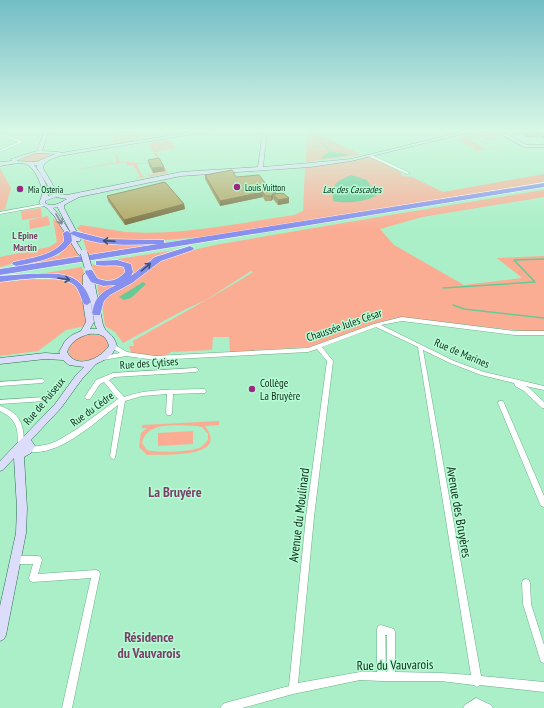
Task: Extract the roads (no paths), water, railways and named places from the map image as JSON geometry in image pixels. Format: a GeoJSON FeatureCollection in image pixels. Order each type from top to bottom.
{"type":"FeatureCollection","features":[{"type":"Feature","properties":{"kind":"highway"},"geometry":{"type":"LineString","coordinates":[[0,273],[544,187]]}},
{"type":"Feature","properties":{"kind":"highway"},"geometry":{"type":"LineString","coordinates":[[0,268],[58,251],[67,243],[70,233],[86,238],[138,242],[184,240],[247,234]]}},
{"type":"Feature","properties":{"kind":"highway"},"geometry":{"type":"LineString","coordinates":[[97,313],[103,297],[129,281],[158,259],[182,250],[247,234]]}},
{"type":"Feature","properties":{"kind":"highway"},"geometry":{"type":"LineString","coordinates":[[0,279],[108,262],[123,263],[130,270],[125,278],[109,283],[96,282],[87,269]]}},
{"type":"Feature","properties":{"kind":"highway"},"geometry":{"type":"LineString","coordinates":[[0,279],[39,277],[70,280],[79,285],[87,302]]}},
{"type":"Feature","properties":{"kind":"main road"},"geometry":{"type":"LineString","coordinates":[[29,164],[42,163]]}},
{"type":"Feature","properties":{"kind":"main road"},"geometry":{"type":"LineString","coordinates":[[43,163],[40,168],[56,195],[64,200]]}},
{"type":"Feature","properties":{"kind":"main road"},"geometry":{"type":"LineString","coordinates":[[260,168],[261,163]]}},
{"type":"Feature","properties":{"kind":"main road"},"geometry":{"type":"LineString","coordinates":[[50,207],[64,200],[82,195],[177,174],[324,163]]}},
{"type":"Feature","properties":{"kind":"main road"},"geometry":{"type":"LineString","coordinates":[[29,164],[33,168],[45,191],[43,202]]}},
{"type":"Feature","properties":{"kind":"main road"},"geometry":{"type":"LineString","coordinates":[[43,202],[56,195]]}},
{"type":"Feature","properties":{"kind":"main road"},"geometry":{"type":"LineString","coordinates":[[64,200],[61,208],[70,233]]}},
{"type":"Feature","properties":{"kind":"main road"},"geometry":{"type":"LineString","coordinates":[[0,361],[45,356],[65,357],[73,363],[83,364],[94,362],[103,358],[112,346],[111,338],[102,332],[99,325],[87,269],[82,254],[70,233],[50,207],[43,202]]}},
{"type":"Feature","properties":{"kind":"main road"},"geometry":{"type":"LineString","coordinates":[[84,333],[90,323],[87,302],[87,269]]}},
{"type":"Feature","properties":{"kind":"main road"},"geometry":{"type":"LineString","coordinates":[[45,356],[64,346],[72,338],[84,333],[102,332]]}},
{"type":"Feature","properties":{"kind":"main road"},"geometry":{"type":"LineString","coordinates":[[64,346],[65,357]]}},
{"type":"Feature","properties":{"kind":"main road","name":"Rue de Puiseux"},"geometry":{"type":"LineString","coordinates":[[0,467],[22,448],[58,406],[79,377],[94,362]]}},
{"type":"Feature","properties":{"kind":"main road","name":"Rue de Puiseux"},"geometry":{"type":"LineString","coordinates":[[73,363],[78,371],[79,377]]}},
{"type":"Feature","properties":{"kind":"main road"},"geometry":{"type":"LineString","coordinates":[[0,635],[21,533],[22,448]]}},
{"type":"Feature","properties":{"kind":"street"},"geometry":{"type":"LineString","coordinates":[[386,163],[408,173]]}},
{"type":"Feature","properties":{"kind":"street"},"geometry":{"type":"LineString","coordinates":[[0,213],[43,202]]}},
{"type":"Feature","properties":{"kind":"street","name":"Chaussée Jules César"},"geometry":{"type":"LineString","coordinates":[[103,358],[126,354],[155,358],[308,350],[320,347],[376,324],[402,319],[515,333],[544,333]]}},
{"type":"Feature","properties":{"kind":"street","name":"Rue de Marines"},"geometry":{"type":"LineString","coordinates":[[376,324],[452,362],[483,374],[544,388]]}},
{"type":"Feature","properties":{"kind":"street","name":"Chaussée Jules César"},"geometry":{"type":"LineString","coordinates":[[112,346],[126,354]]}},
{"type":"Feature","properties":{"kind":"street","name":"Avenue des Bruyères"},"geometry":{"type":"LineString","coordinates":[[420,346],[477,682]]}},
{"type":"Feature","properties":{"kind":"street","name":"Avenue du Moulinard"},"geometry":{"type":"LineString","coordinates":[[293,689],[310,517],[330,361],[320,347]]}},
{"type":"Feature","properties":{"kind":"street","name":"Rue des Cytises"},"geometry":{"type":"LineString","coordinates":[[122,399],[105,379],[113,375],[196,370]]}},
{"type":"Feature","properties":{"kind":"street"},"geometry":{"type":"LineString","coordinates":[[88,397],[98,382],[105,379]]}},
{"type":"Feature","properties":{"kind":"street"},"geometry":{"type":"LineString","coordinates":[[505,380],[523,387],[544,406]]}},
{"type":"Feature","properties":{"kind":"street"},"geometry":{"type":"LineString","coordinates":[[0,384],[42,381]]}},
{"type":"Feature","properties":{"kind":"street","name":"Rue du Cèdre"},"geometry":{"type":"LineString","coordinates":[[22,448],[43,449],[54,446],[70,437],[122,399],[137,394],[203,390]]}},
{"type":"Feature","properties":{"kind":"street"},"geometry":{"type":"LineString","coordinates":[[168,413],[170,393]]}},
{"type":"Feature","properties":{"kind":"street"},"geometry":{"type":"LineString","coordinates":[[0,402],[45,399]]}},
{"type":"Feature","properties":{"kind":"street"},"geometry":{"type":"LineString","coordinates":[[112,456],[122,399]]}},
{"type":"Feature","properties":{"kind":"street"},"geometry":{"type":"LineString","coordinates":[[501,403],[544,504]]}},
{"type":"Feature","properties":{"kind":"street"},"geometry":{"type":"LineString","coordinates":[[0,408],[15,418],[19,423],[22,448]]}},
{"type":"Feature","properties":{"kind":"street"},"geometry":{"type":"LineString","coordinates":[[15,560],[38,560],[34,578],[96,574],[67,708]]}},
{"type":"Feature","properties":{"kind":"street"},"geometry":{"type":"LineString","coordinates":[[526,583],[528,604],[544,659]]}},
{"type":"Feature","properties":{"kind":"street"},"geometry":{"type":"LineString","coordinates":[[382,676],[381,629],[391,632],[391,677]]}},
{"type":"Feature","properties":{"kind":"street","name":"Rue du Vauvarois"},"geometry":{"type":"LineString","coordinates":[[225,708],[293,689],[360,676],[441,678],[544,687]]}},
{"type":"Feature","properties":{"kind":"street"},"geometry":{"type":"LineString","coordinates":[[468,708],[476,703],[488,708]]}},
{"type":"Feature","properties":{"kind":"water","name":"Lac des Cascades"},"geometry":{"type":"Polygon","coordinates":[[[351,175],[367,180],[376,195],[368,199],[355,202],[333,201],[333,190],[336,184],[341,179],[351,175]]]}},
{"type":"Feature","properties":{"kind":"water"},"geometry":{"type":"Polygon","coordinates":[[[143,282],[146,284],[131,298],[124,300],[119,297],[143,282]]]}},
{"type":"Feature","properties":{"kind":"waterway"},"geometry":{"type":"LineString","coordinates":[[443,288],[535,282],[514,260],[544,259]]}},
{"type":"Feature","properties":{"kind":"waterway"},"geometry":{"type":"LineString","coordinates":[[453,305],[464,309],[544,318]]}},
{"type":"Feature","properties":{"kind":"place","name":"Louis Vuitton"},"geometry":{"type":"Point","coordinates":[237,187]}},
{"type":"Feature","properties":{"kind":"place","name":"Mia Osteria"},"geometry":{"type":"Point","coordinates":[20,189]}},
{"type":"Feature","properties":{"kind":"place","name":"Collège La Bruyère"},"geometry":{"type":"Point","coordinates":[252,389]}},
{"type":"Feature","properties":{"kind":"district","name":"L Epine Martin"},"geometry":{"type":"Point","coordinates":[25,240]}},
{"type":"Feature","properties":{"kind":"district","name":"La Bruyére"},"geometry":{"type":"Point","coordinates":[175,492]}},
{"type":"Feature","properties":{"kind":"district","name":"Résidence du Vauvarois"},"geometry":{"type":"Point","coordinates":[149,646]}}]}
